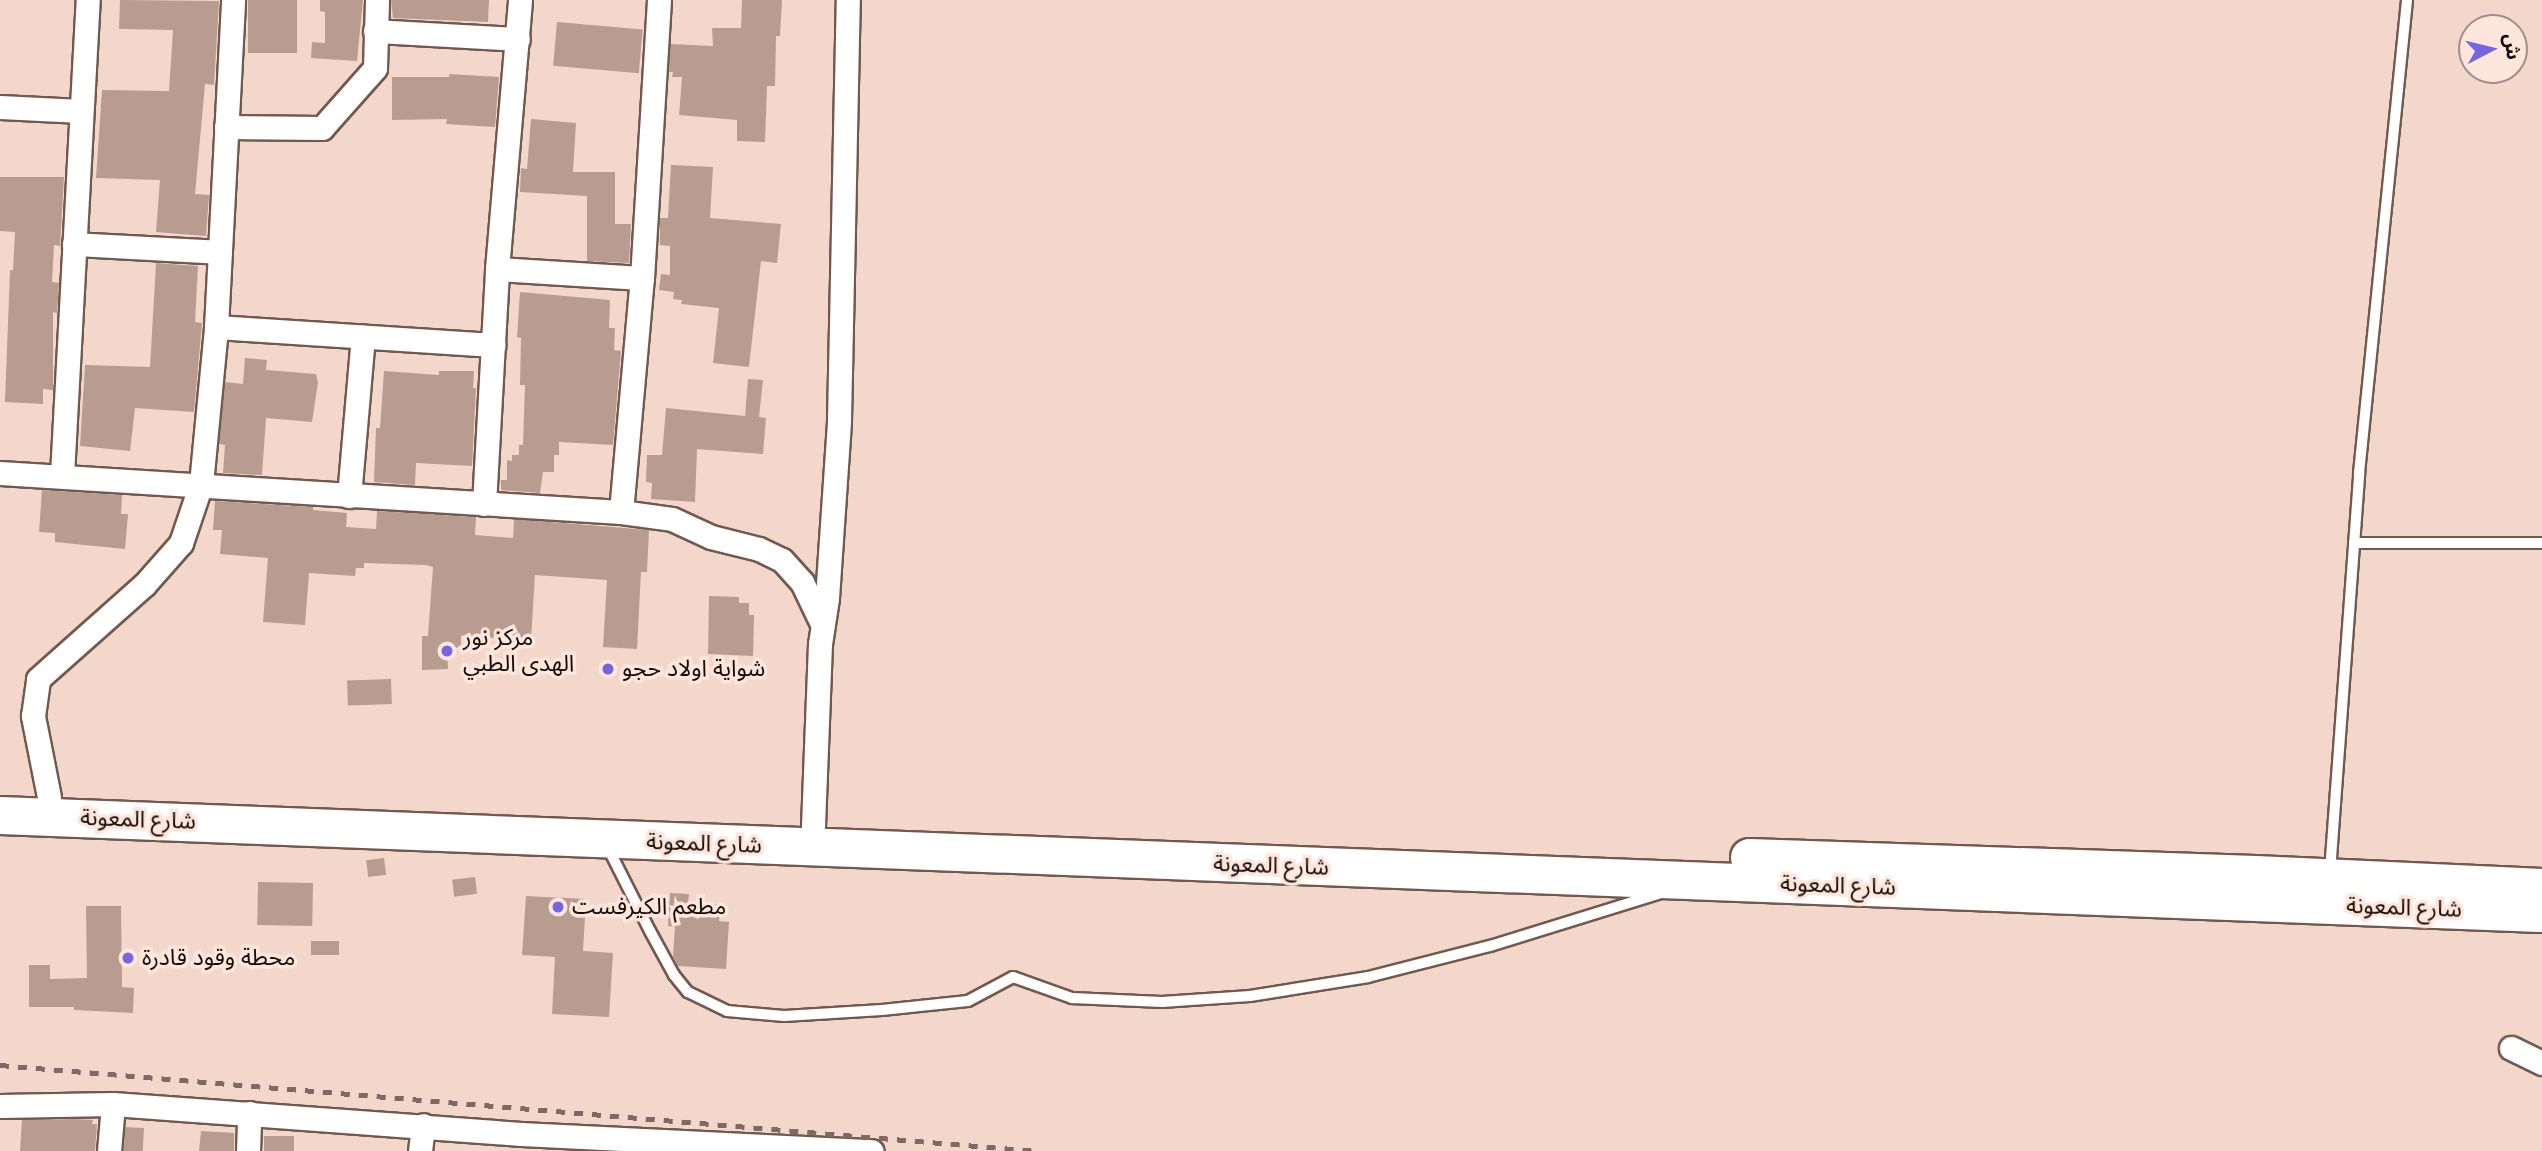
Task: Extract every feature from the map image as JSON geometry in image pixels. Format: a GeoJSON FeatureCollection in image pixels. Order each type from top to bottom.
{"type":"FeatureCollection","features":[{"type":"Feature","properties":{"kind":"highway","name":"شارع المعونة"},"geometry":{"type":"LineString","coordinates":[[0,795],[813,826],[2329,877],[2542,887]]}},
{"type":"Feature","properties":{"kind":"highway","name":"شارع المعونة"},"geometry":{"type":"LineString","coordinates":[[0,815],[2542,913]]}},
{"type":"Feature","properties":{"kind":"street"},"geometry":{"type":"LineString","coordinates":[[62,475],[88,0]]}},
{"type":"Feature","properties":{"kind":"street"},"geometry":{"type":"LineString","coordinates":[[49,797],[33,716],[38,679],[144,585],[181,543],[201,484],[216,327],[233,0]]}},
{"type":"Feature","properties":{"kind":"street"},"geometry":{"type":"LineString","coordinates":[[226,127],[322,128],[375,68],[377,0]]}},
{"type":"Feature","properties":{"kind":"street"},"geometry":{"type":"LineString","coordinates":[[484,504],[498,269],[520,0]]}},
{"type":"Feature","properties":{"kind":"street"},"geometry":{"type":"LineString","coordinates":[[621,512],[642,278],[659,0]]}},
{"type":"Feature","properties":{"kind":"street"},"geometry":{"type":"LineString","coordinates":[[813,826],[822,624],[827,598],[839,419],[848,0]]}},
{"type":"Feature","properties":{"kind":"street"},"geometry":{"type":"LineString","coordinates":[[375,31],[518,39]]}},
{"type":"Feature","properties":{"kind":"street"},"geometry":{"type":"LineString","coordinates":[[0,107],[81,111]]}},
{"type":"Feature","properties":{"kind":"street"},"geometry":{"type":"LineString","coordinates":[[74,244],[220,252]]}},
{"type":"Feature","properties":{"kind":"street"},"geometry":{"type":"LineString","coordinates":[[498,269],[642,278]]}},
{"type":"Feature","properties":{"kind":"street"},"geometry":{"type":"LineString","coordinates":[[216,327],[493,345]]}},
{"type":"Feature","properties":{"kind":"street"},"geometry":{"type":"LineString","coordinates":[[349,496],[363,337]]}},
{"type":"Feature","properties":{"kind":"street"},"geometry":{"type":"LineString","coordinates":[[0,473],[621,512],[672,519],[711,537],[772,554],[789,566],[802,582],[822,624]]}},
{"type":"Feature","properties":{"kind":"street"},"geometry":{"type":"LineString","coordinates":[[2511,1048],[2542,1063]]}},
{"type":"Feature","properties":{"kind":"street"},"geometry":{"type":"LineString","coordinates":[[0,1106],[113,1104],[423,1125],[520,1142],[872,1151]]}},
{"type":"Feature","properties":{"kind":"street"},"geometry":{"type":"LineString","coordinates":[[109,1151],[113,1104]]}},
{"type":"Feature","properties":{"kind":"street"},"geometry":{"type":"LineString","coordinates":[[248,1151],[249,1113]]}},
{"type":"Feature","properties":{"kind":"street"},"geometry":{"type":"LineString","coordinates":[[420,1151],[423,1125]]}},
{"type":"Feature","properties":{"kind":"lane"},"geometry":{"type":"LineString","coordinates":[[2329,877],[2354,543],[2407,0]]}},
{"type":"Feature","properties":{"kind":"lane"},"geometry":{"type":"LineString","coordinates":[[2354,543],[2542,542]]}},
{"type":"Feature","properties":{"kind":"lane"},"geometry":{"type":"LineString","coordinates":[[604,840],[662,953],[688,992],[727,1011],[784,1016],[882,1010],[968,1000],[1013,976],[1072,998],[1163,1003],[1250,996],[1368,977],[1489,946],[1704,881]]}},
{"type":"Feature","properties":{"kind":"building"},"geometry":{"type":"Polygon","coordinates":[[[120,0],[219,1],[214,85],[205,84],[195,194],[209,195],[206,236],[156,232],[160,180],[96,178],[102,90],[169,91],[173,30],[119,29],[120,0]]]}},
{"type":"Feature","properties":{"kind":"building"},"geometry":{"type":"Polygon","coordinates":[[[248,0],[297,0],[297,53],[248,53],[248,0]]]}},
{"type":"Feature","properties":{"kind":"building"},"geometry":{"type":"Polygon","coordinates":[[[320,0],[363,0],[357,61],[311,58],[312,42],[325,43],[325,12],[320,11],[320,0]]]}},
{"type":"Feature","properties":{"kind":"building"},"geometry":{"type":"Polygon","coordinates":[[[391,0],[489,0],[488,22],[393,18],[391,0]]]}},
{"type":"Feature","properties":{"kind":"building"},"geometry":{"type":"Polygon","coordinates":[[[742,0],[782,0],[780,36],[776,36],[775,86],[767,86],[765,142],[737,141],[737,120],[679,115],[682,77],[672,77],[673,72],[669,72],[670,44],[713,46],[712,28],[741,28],[742,0]]]}},
{"type":"Feature","properties":{"kind":"building"},"geometry":{"type":"Polygon","coordinates":[[[557,22],[643,29],[639,73],[553,66],[557,22]]]}},
{"type":"Feature","properties":{"kind":"building"},"geometry":{"type":"Polygon","coordinates":[[[449,74],[499,77],[495,127],[446,124],[447,119],[392,120],[392,77],[449,77],[449,74]]]}},
{"type":"Feature","properties":{"kind":"building"},"geometry":{"type":"Polygon","coordinates":[[[531,119],[576,123],[573,172],[615,172],[615,224],[631,224],[629,263],[587,261],[587,196],[520,192],[521,168],[527,169],[531,119]]]}},
{"type":"Feature","properties":{"kind":"building"},"geometry":{"type":"Polygon","coordinates":[[[671,165],[713,167],[710,218],[781,224],[777,263],[761,261],[749,367],[713,363],[719,308],[681,304],[682,300],[673,299],[674,292],[659,290],[661,274],[670,275],[670,246],[660,245],[660,218],[668,218],[671,165]]]}},
{"type":"Feature","properties":{"kind":"building"},"geometry":{"type":"Polygon","coordinates":[[[0,177],[64,177],[60,246],[54,245],[52,282],[59,283],[57,313],[53,312],[53,390],[43,389],[43,404],[5,402],[10,270],[13,270],[15,232],[0,231],[0,177]]]}},
{"type":"Feature","properties":{"kind":"building"},"geometry":{"type":"Polygon","coordinates":[[[156,263],[198,266],[195,322],[202,323],[194,412],[135,408],[130,451],[80,446],[85,365],[150,367],[156,263]]]}},
{"type":"Feature","properties":{"kind":"building"},"geometry":{"type":"Polygon","coordinates":[[[520,292],[610,300],[609,328],[615,328],[614,350],[621,351],[613,445],[559,442],[559,455],[554,455],[554,472],[543,472],[540,493],[501,490],[501,480],[507,480],[507,460],[512,461],[512,455],[519,455],[519,445],[523,445],[525,385],[520,385],[521,338],[517,337],[520,292]]]}},
{"type":"Feature","properties":{"kind":"building"},"geometry":{"type":"Polygon","coordinates":[[[245,358],[267,360],[266,370],[316,374],[318,382],[312,422],[266,418],[262,475],[223,473],[225,445],[219,444],[225,382],[243,384],[245,358]]]}},
{"type":"Feature","properties":{"kind":"building"},"geometry":{"type":"Polygon","coordinates":[[[384,371],[439,375],[439,371],[474,371],[473,388],[476,388],[472,466],[416,463],[415,485],[374,482],[376,428],[380,428],[384,371]]]}},
{"type":"Feature","properties":{"kind":"building"},"geometry":{"type":"Polygon","coordinates":[[[748,379],[763,380],[759,417],[766,418],[763,454],[697,449],[695,502],[651,499],[652,483],[646,482],[647,455],[662,455],[666,408],[745,416],[748,379]]]}},
{"type":"Feature","properties":{"kind":"building"},"geometry":{"type":"Polygon","coordinates":[[[42,490],[122,495],[121,514],[128,514],[125,549],[55,542],[55,533],[39,532],[42,490]]]}},
{"type":"Feature","properties":{"kind":"building"},"geometry":{"type":"Polygon","coordinates":[[[215,501],[313,507],[313,510],[347,513],[346,527],[376,529],[377,511],[476,517],[475,535],[513,538],[514,519],[649,530],[647,572],[641,572],[637,649],[603,647],[607,580],[535,575],[531,640],[461,636],[461,648],[447,647],[448,669],[422,670],[422,636],[428,636],[433,567],[426,565],[364,563],[364,568],[356,568],[355,576],[309,573],[305,625],[263,622],[268,558],[220,554],[222,530],[213,530],[215,501]]]}},
{"type":"Feature","properties":{"kind":"building"},"geometry":{"type":"Polygon","coordinates":[[[709,596],[739,597],[739,603],[749,603],[749,615],[754,615],[753,656],[708,654],[709,596]]]}},
{"type":"Feature","properties":{"kind":"building"},"geometry":{"type":"Polygon","coordinates":[[[391,679],[392,704],[348,706],[347,681],[391,679]]]}},
{"type":"Feature","properties":{"kind":"building"},"geometry":{"type":"Polygon","coordinates":[[[384,858],[386,875],[368,877],[366,860],[384,858]]]}},
{"type":"Feature","properties":{"kind":"building"},"geometry":{"type":"Polygon","coordinates":[[[475,877],[477,894],[454,897],[452,880],[475,877]]]}},
{"type":"Feature","properties":{"kind":"building"},"geometry":{"type":"Polygon","coordinates":[[[258,882],[313,883],[312,926],[257,925],[258,882]]]}},
{"type":"Feature","properties":{"kind":"building"},"geometry":{"type":"Polygon","coordinates":[[[670,893],[689,894],[688,903],[721,905],[719,921],[729,922],[726,969],[678,966],[673,956],[675,927],[668,926],[670,893]]]}},
{"type":"Feature","properties":{"kind":"building"},"geometry":{"type":"Polygon","coordinates":[[[526,896],[586,899],[583,951],[613,953],[609,1017],[552,1014],[555,957],[522,955],[526,896]]]}},
{"type":"Feature","properties":{"kind":"building"},"geometry":{"type":"Polygon","coordinates":[[[86,906],[121,906],[122,987],[134,988],[133,1013],[74,1010],[74,1007],[29,1007],[29,965],[50,965],[50,979],[87,978],[86,906]]]}},
{"type":"Feature","properties":{"kind":"building"},"geometry":{"type":"Polygon","coordinates":[[[311,941],[339,941],[339,955],[311,955],[311,941]]]}},
{"type":"Feature","properties":{"kind":"building"},"geometry":{"type":"Polygon","coordinates":[[[22,1120],[93,1120],[92,1124],[97,1124],[95,1151],[20,1151],[22,1120]]]}},
{"type":"Feature","properties":{"kind":"building"},"geometry":{"type":"Polygon","coordinates":[[[125,1127],[144,1128],[143,1151],[124,1151],[125,1127]]]}},
{"type":"Feature","properties":{"kind":"building"},"geometry":{"type":"Polygon","coordinates":[[[201,1131],[234,1133],[234,1151],[199,1151],[201,1131]]]}},
{"type":"Feature","properties":{"kind":"building"},"geometry":{"type":"Polygon","coordinates":[[[264,1136],[294,1136],[294,1151],[264,1151],[264,1136]]]}},
{"type":"Feature","properties":{"kind":"railway"},"geometry":{"type":"LineString","coordinates":[[0,1065],[1037,1151]]}},
{"type":"Feature","properties":{"kind":"place","name":"مركز نور الهدى الطبي"},"geometry":{"type":"Point","coordinates":[447,651]}},
{"type":"Feature","properties":{"kind":"place","name":"شواية اولاد حجو"},"geometry":{"type":"Point","coordinates":[608,669]}},
{"type":"Feature","properties":{"kind":"place","name":"مطعم الكيرفست"},"geometry":{"type":"Point","coordinates":[558,907]}},
{"type":"Feature","properties":{"kind":"place","name":"محطة وقود قادرة"},"geometry":{"type":"Point","coordinates":[128,958]}}]}
